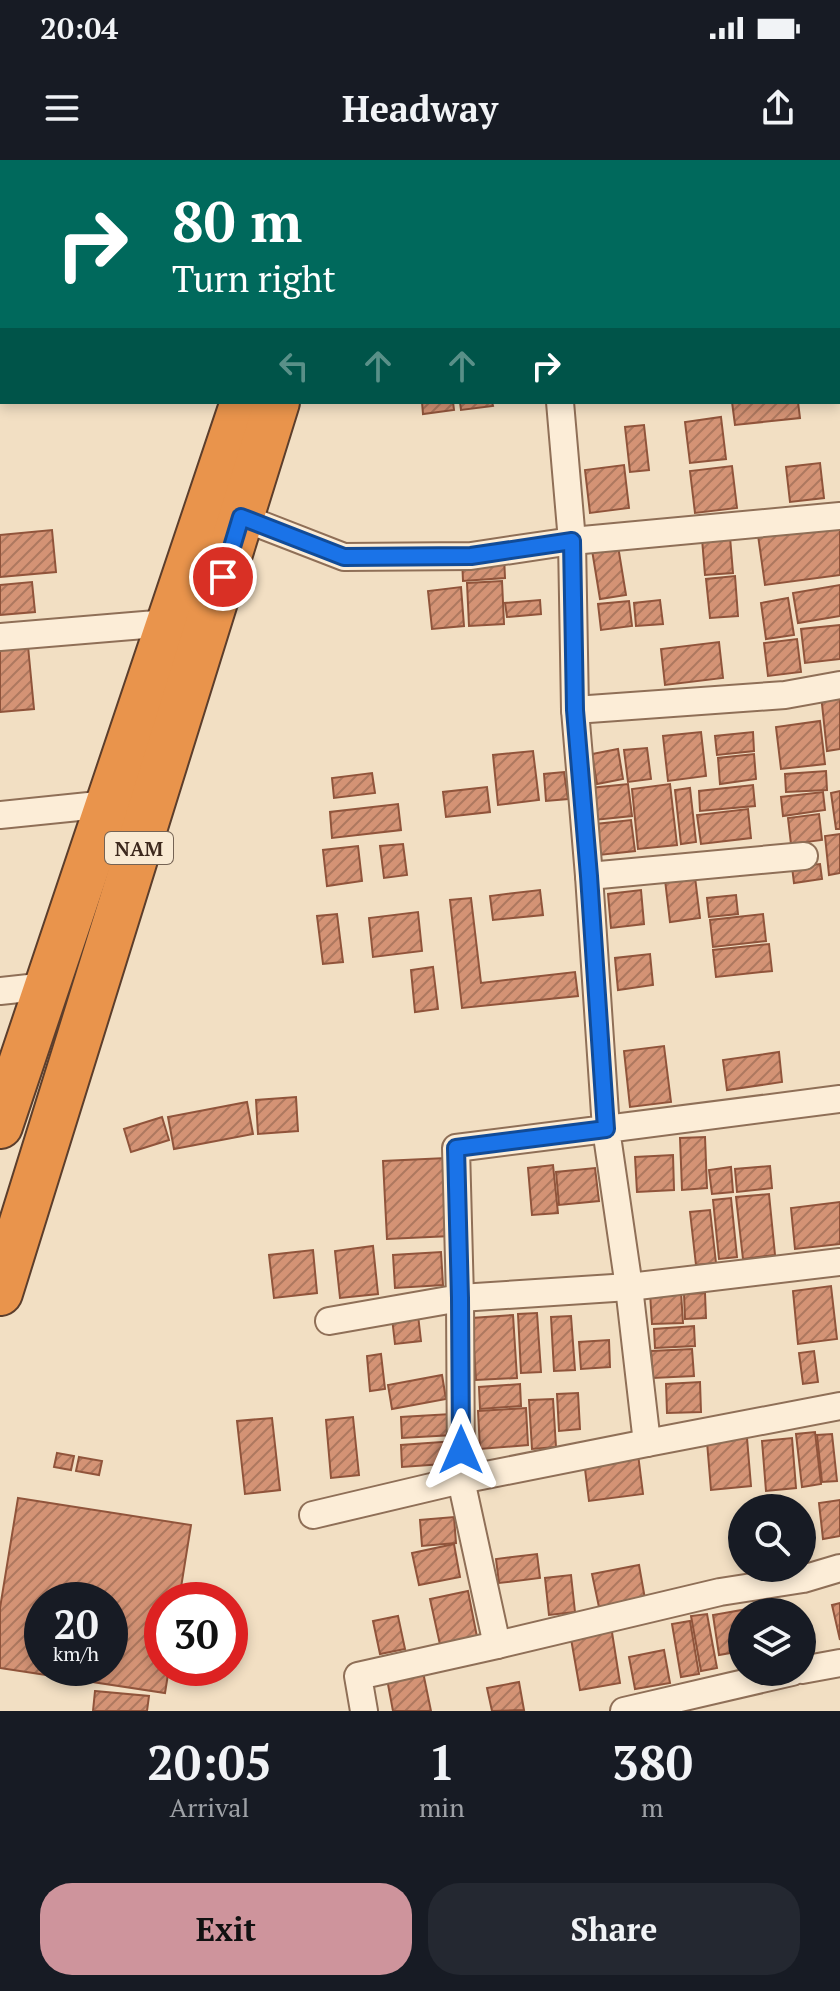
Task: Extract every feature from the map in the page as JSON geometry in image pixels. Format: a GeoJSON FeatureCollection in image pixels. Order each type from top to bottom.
{"type":"FeatureCollection","features":[{"type":"Feature","properties":{"kind":"highway","name":"NAM"},"geometry":{"type":"LineString","coordinates":[[0,1126],[242,404]]}},
{"type":"Feature","properties":{"kind":"highway","name":"NAM"},"geometry":{"type":"LineString","coordinates":[[0,1293],[276,404]]}},
{"type":"Feature","properties":{"kind":"street"},"geometry":{"type":"LineString","coordinates":[[560,404],[572,541],[575,710],[606,1129],[647,1443]]}},
{"type":"Feature","properties":{"kind":"street"},"geometry":{"type":"LineString","coordinates":[[241,517],[344,557],[471,556],[572,541],[840,516]]}},
{"type":"Feature","properties":{"kind":"street"},"geometry":{"type":"LineString","coordinates":[[0,637],[168,623]]}},
{"type":"Feature","properties":{"kind":"street"},"geometry":{"type":"LineString","coordinates":[[575,710],[785,695],[840,685]]}},
{"type":"Feature","properties":{"kind":"street"},"geometry":{"type":"LineString","coordinates":[[0,815],[108,804]]}},
{"type":"Feature","properties":{"kind":"street"},"geometry":{"type":"LineString","coordinates":[[589,876],[804,856]]}},
{"type":"Feature","properties":{"kind":"street"},"geometry":{"type":"LineString","coordinates":[[0,991],[47,986]]}},
{"type":"Feature","properties":{"kind":"street"},"geometry":{"type":"LineString","coordinates":[[497,1645],[461,1480],[456,1148],[840,1099]]}},
{"type":"Feature","properties":{"kind":"street"},"geometry":{"type":"LineString","coordinates":[[329,1321],[460,1298],[629,1287],[840,1262]]}},
{"type":"Feature","properties":{"kind":"street"},"geometry":{"type":"LineString","coordinates":[[313,1515],[461,1480],[840,1406]]}},
{"type":"Feature","properties":{"kind":"street"},"geometry":{"type":"LineString","coordinates":[[364,1711],[358,1676],[720,1592],[803,1579],[840,1568]]}},
{"type":"Feature","properties":{"kind":"street"},"geometry":{"type":"LineString","coordinates":[[816,1667],[840,1663]]}},
{"type":"Feature","properties":{"kind":"street"},"geometry":{"type":"LineString","coordinates":[[624,1711],[732,1686]]}},
{"type":"Feature","properties":{"kind":"building"},"geometry":{"type":"Polygon","coordinates":[[[422,404],[453,404],[454,410],[423,414],[422,404]]]}},
{"type":"Feature","properties":{"kind":"building"},"geometry":{"type":"Polygon","coordinates":[[[460,404],[493,406],[461,410],[460,404]]]}},
{"type":"Feature","properties":{"kind":"building"},"geometry":{"type":"Polygon","coordinates":[[[732,404],[798,404],[800,418],[735,425],[732,404]]]}},
{"type":"Feature","properties":{"kind":"building"},"geometry":{"type":"Polygon","coordinates":[[[721,417],[726,459],[690,463],[685,422],[721,417]]]}},
{"type":"Feature","properties":{"kind":"building"},"geometry":{"type":"Polygon","coordinates":[[[644,425],[649,470],[630,472],[625,427],[644,425]]]}},
{"type":"Feature","properties":{"kind":"building"},"geometry":{"type":"Polygon","coordinates":[[[820,463],[824,498],[790,502],[786,467],[820,463]]]}},
{"type":"Feature","properties":{"kind":"building"},"geometry":{"type":"Polygon","coordinates":[[[624,465],[629,508],[590,513],[585,470],[624,465]]]}},
{"type":"Feature","properties":{"kind":"building"},"geometry":{"type":"Polygon","coordinates":[[[732,466],[737,508],[695,513],[690,471],[732,466]]]}},
{"type":"Feature","properties":{"kind":"building"},"geometry":{"type":"Polygon","coordinates":[[[840,517],[840,575],[765,585],[757,528],[840,517]]]}},
{"type":"Feature","properties":{"kind":"building"},"geometry":{"type":"Polygon","coordinates":[[[52,530],[56,572],[0,577],[0,535],[52,530]]]}},
{"type":"Feature","properties":{"kind":"building"},"geometry":{"type":"Polygon","coordinates":[[[730,537],[733,573],[705,575],[702,539],[730,537]]]}},
{"type":"Feature","properties":{"kind":"building"},"geometry":{"type":"Polygon","coordinates":[[[618,546],[626,595],[600,599],[592,550],[618,546]]]}},
{"type":"Feature","properties":{"kind":"building"},"geometry":{"type":"Polygon","coordinates":[[[504,556],[505,578],[463,581],[462,559],[504,556]]]}},
{"type":"Feature","properties":{"kind":"building"},"geometry":{"type":"Polygon","coordinates":[[[735,576],[738,616],[710,618],[706,579],[735,576]]]}},
{"type":"Feature","properties":{"kind":"building"},"geometry":{"type":"Polygon","coordinates":[[[502,581],[504,624],[469,626],[467,583],[502,581]]]}},
{"type":"Feature","properties":{"kind":"building"},"geometry":{"type":"Polygon","coordinates":[[[32,582],[35,612],[0,615],[0,585],[32,582]]]}},
{"type":"Feature","properties":{"kind":"building"},"geometry":{"type":"Polygon","coordinates":[[[840,585],[840,616],[798,623],[793,593],[840,585]]]}},
{"type":"Feature","properties":{"kind":"building"},"geometry":{"type":"Polygon","coordinates":[[[461,587],[464,626],[432,629],[428,591],[461,587]]]}},
{"type":"Feature","properties":{"kind":"building"},"geometry":{"type":"Polygon","coordinates":[[[788,598],[794,635],[766,639],[761,603],[788,598]]]}},
{"type":"Feature","properties":{"kind":"building"},"geometry":{"type":"Polygon","coordinates":[[[540,600],[541,614],[507,617],[505,603],[540,600]]]}},
{"type":"Feature","properties":{"kind":"building"},"geometry":{"type":"Polygon","coordinates":[[[660,600],[663,624],[636,626],[634,603],[660,600]]]}},
{"type":"Feature","properties":{"kind":"building"},"geometry":{"type":"Polygon","coordinates":[[[629,601],[632,626],[601,630],[598,604],[629,601]]]}},
{"type":"Feature","properties":{"kind":"building"},"geometry":{"type":"Polygon","coordinates":[[[840,625],[840,659],[805,663],[801,629],[840,625]]]}},
{"type":"Feature","properties":{"kind":"building"},"geometry":{"type":"Polygon","coordinates":[[[797,639],[801,672],[768,676],[764,643],[797,639]]]}},
{"type":"Feature","properties":{"kind":"building"},"geometry":{"type":"Polygon","coordinates":[[[719,642],[723,678],[665,685],[661,649],[719,642]]]}},
{"type":"Feature","properties":{"kind":"building"},"geometry":{"type":"Polygon","coordinates":[[[28,646],[34,709],[0,712],[0,649],[28,646]]]}},
{"type":"Feature","properties":{"kind":"building"},"geometry":{"type":"Polygon","coordinates":[[[840,693],[840,749],[827,751],[821,695],[840,693]]]}},
{"type":"Feature","properties":{"kind":"building"},"geometry":{"type":"Polygon","coordinates":[[[820,721],[825,764],[781,769],[776,727],[820,721]]]}},
{"type":"Feature","properties":{"kind":"building"},"geometry":{"type":"Polygon","coordinates":[[[701,732],[706,776],[668,781],[663,736],[701,732]]]}},
{"type":"Feature","properties":{"kind":"building"},"geometry":{"type":"Polygon","coordinates":[[[753,732],[754,751],[717,755],[715,736],[753,732]]]}},
{"type":"Feature","properties":{"kind":"building"},"geometry":{"type":"Polygon","coordinates":[[[647,748],[651,779],[628,782],[624,750],[647,748]]]}},
{"type":"Feature","properties":{"kind":"building"},"geometry":{"type":"Polygon","coordinates":[[[618,749],[623,779],[597,784],[592,754],[618,749]]]}},
{"type":"Feature","properties":{"kind":"building"},"geometry":{"type":"Polygon","coordinates":[[[533,751],[539,800],[498,805],[493,755],[533,751]]]}},
{"type":"Feature","properties":{"kind":"building"},"geometry":{"type":"Polygon","coordinates":[[[754,754],[756,779],[720,784],[718,758],[754,754]]]}},
{"type":"Feature","properties":{"kind":"building"},"geometry":{"type":"Polygon","coordinates":[[[826,771],[827,790],[786,792],[785,774],[826,771]]]}},
{"type":"Feature","properties":{"kind":"building"},"geometry":{"type":"Polygon","coordinates":[[[564,772],[568,799],[546,801],[544,774],[564,772]]]}},
{"type":"Feature","properties":{"kind":"building"},"geometry":{"type":"Polygon","coordinates":[[[372,773],[375,793],[334,798],[332,778],[372,773]]]}},
{"type":"Feature","properties":{"kind":"building"},"geometry":{"type":"Polygon","coordinates":[[[628,784],[632,816],[594,820],[590,788],[628,784]]]}},
{"type":"Feature","properties":{"kind":"building"},"geometry":{"type":"Polygon","coordinates":[[[670,784],[677,845],[638,849],[632,789],[670,784]]]}},
{"type":"Feature","properties":{"kind":"building"},"geometry":{"type":"Polygon","coordinates":[[[753,785],[755,806],[700,811],[699,791],[753,785]]]}},
{"type":"Feature","properties":{"kind":"building"},"geometry":{"type":"Polygon","coordinates":[[[487,787],[490,812],[446,817],[443,792],[487,787]]]}},
{"type":"Feature","properties":{"kind":"building"},"geometry":{"type":"Polygon","coordinates":[[[690,788],[696,842],[681,844],[675,790],[690,788]]]}},
{"type":"Feature","properties":{"kind":"building"},"geometry":{"type":"Polygon","coordinates":[[[840,791],[840,829],[836,829],[831,793],[840,791]]]}},
{"type":"Feature","properties":{"kind":"building"},"geometry":{"type":"Polygon","coordinates":[[[823,792],[825,810],[783,816],[781,797],[823,792]]]}},
{"type":"Feature","properties":{"kind":"building"},"geometry":{"type":"Polygon","coordinates":[[[398,804],[401,830],[332,838],[330,812],[398,804]]]}},
{"type":"Feature","properties":{"kind":"building"},"geometry":{"type":"Polygon","coordinates":[[[748,809],[751,838],[701,844],[697,815],[748,809]]]}},
{"type":"Feature","properties":{"kind":"building"},"geometry":{"type":"Polygon","coordinates":[[[819,814],[822,840],[791,844],[788,818],[819,814]]]}},
{"type":"Feature","properties":{"kind":"building"},"geometry":{"type":"Polygon","coordinates":[[[631,820],[635,851],[599,855],[596,824],[631,820]]]}},
{"type":"Feature","properties":{"kind":"building"},"geometry":{"type":"Polygon","coordinates":[[[840,834],[840,873],[829,875],[825,836],[840,834]]]}},
{"type":"Feature","properties":{"kind":"building"},"geometry":{"type":"Polygon","coordinates":[[[403,844],[407,875],[384,878],[380,846],[403,844]]]}},
{"type":"Feature","properties":{"kind":"building"},"geometry":{"type":"Polygon","coordinates":[[[358,846],[362,881],[327,886],[323,850],[358,846]]]}},
{"type":"Feature","properties":{"kind":"building"},"geometry":{"type":"Polygon","coordinates":[[[820,864],[822,879],[794,883],[792,867],[820,864]]]}},
{"type":"Feature","properties":{"kind":"building"},"geometry":{"type":"Polygon","coordinates":[[[695,877],[700,918],[670,922],[665,880],[695,877]]]}},
{"type":"Feature","properties":{"kind":"building"},"geometry":{"type":"Polygon","coordinates":[[[540,890],[543,915],[493,920],[490,896],[540,890]]]}},
{"type":"Feature","properties":{"kind":"building"},"geometry":{"type":"Polygon","coordinates":[[[641,890],[644,924],[611,928],[608,894],[641,890]]]}},
{"type":"Feature","properties":{"kind":"building"},"geometry":{"type":"Polygon","coordinates":[[[736,895],[738,914],[709,917],[707,898],[736,895]]]}},
{"type":"Feature","properties":{"kind":"building"},"geometry":{"type":"Polygon","coordinates":[[[471,898],[481,983],[575,972],[578,996],[462,1008],[450,900],[471,898]]]}},
{"type":"Feature","properties":{"kind":"building"},"geometry":{"type":"Polygon","coordinates":[[[418,912],[422,951],[373,957],[369,918],[418,912]]]}},
{"type":"Feature","properties":{"kind":"building"},"geometry":{"type":"Polygon","coordinates":[[[337,914],[343,962],[323,964],[317,916],[337,914]]]}},
{"type":"Feature","properties":{"kind":"building"},"geometry":{"type":"Polygon","coordinates":[[[763,914],[766,941],[713,947],[710,920],[763,914]]]}},
{"type":"Feature","properties":{"kind":"building"},"geometry":{"type":"Polygon","coordinates":[[[769,944],[772,971],[716,977],[713,950],[769,944]]]}},
{"type":"Feature","properties":{"kind":"building"},"geometry":{"type":"Polygon","coordinates":[[[650,954],[653,985],[618,990],[615,958],[650,954]]]}},
{"type":"Feature","properties":{"kind":"building"},"geometry":{"type":"Polygon","coordinates":[[[433,967],[438,1009],[415,1012],[411,970],[433,967]]]}},
{"type":"Feature","properties":{"kind":"building"},"geometry":{"type":"Polygon","coordinates":[[[664,1046],[671,1102],[630,1107],[624,1051],[664,1046]]]}},
{"type":"Feature","properties":{"kind":"building"},"geometry":{"type":"Polygon","coordinates":[[[779,1052],[782,1082],[727,1090],[723,1060],[779,1052]]]}},
{"type":"Feature","properties":{"kind":"building"},"geometry":{"type":"Polygon","coordinates":[[[296,1097],[298,1131],[258,1134],[256,1100],[296,1097]]]}},
{"type":"Feature","properties":{"kind":"building"},"geometry":{"type":"Polygon","coordinates":[[[247,1102],[253,1134],[174,1149],[168,1117],[247,1102]]]}},
{"type":"Feature","properties":{"kind":"building"},"geometry":{"type":"Polygon","coordinates":[[[162,1117],[169,1140],[131,1152],[124,1129],[162,1117]]]}},
{"type":"Feature","properties":{"kind":"building"},"geometry":{"type":"Polygon","coordinates":[[[705,1137],[707,1188],[682,1190],[680,1138],[705,1137]]]}},
{"type":"Feature","properties":{"kind":"building"},"geometry":{"type":"Polygon","coordinates":[[[673,1155],[674,1190],[637,1192],[635,1157],[673,1155]]]}},
{"type":"Feature","properties":{"kind":"building"},"geometry":{"type":"Polygon","coordinates":[[[446,1158],[451,1236],[387,1239],[383,1161],[446,1158]]]}},
{"type":"Feature","properties":{"kind":"building"},"geometry":{"type":"Polygon","coordinates":[[[553,1165],[558,1213],[532,1215],[528,1168],[553,1165]]]}},
{"type":"Feature","properties":{"kind":"building"},"geometry":{"type":"Polygon","coordinates":[[[770,1166],[772,1188],[737,1192],[735,1169],[770,1166]]]}},
{"type":"Feature","properties":{"kind":"building"},"geometry":{"type":"Polygon","coordinates":[[[731,1167],[733,1192],[712,1194],[709,1170],[731,1167]]]}},
{"type":"Feature","properties":{"kind":"building"},"geometry":{"type":"Polygon","coordinates":[[[595,1168],[599,1201],[559,1205],[556,1172],[595,1168]]]}},
{"type":"Feature","properties":{"kind":"building"},"geometry":{"type":"Polygon","coordinates":[[[769,1194],[775,1255],[743,1259],[736,1197],[769,1194]]]}},
{"type":"Feature","properties":{"kind":"building"},"geometry":{"type":"Polygon","coordinates":[[[731,1198],[737,1257],[719,1259],[713,1200],[731,1198]]]}},
{"type":"Feature","properties":{"kind":"building"},"geometry":{"type":"Polygon","coordinates":[[[840,1202],[840,1244],[795,1249],[791,1208],[840,1202]]]}},
{"type":"Feature","properties":{"kind":"building"},"geometry":{"type":"Polygon","coordinates":[[[710,1210],[716,1263],[696,1265],[690,1212],[710,1210]]]}},
{"type":"Feature","properties":{"kind":"building"},"geometry":{"type":"Polygon","coordinates":[[[373,1246],[378,1294],[340,1298],[335,1251],[373,1246]]]}},
{"type":"Feature","properties":{"kind":"building"},"geometry":{"type":"Polygon","coordinates":[[[313,1250],[317,1293],[274,1298],[269,1255],[313,1250]]]}},
{"type":"Feature","properties":{"kind":"building"},"geometry":{"type":"Polygon","coordinates":[[[441,1252],[443,1285],[395,1288],[393,1255],[441,1252]]]}},
{"type":"Feature","properties":{"kind":"building"},"geometry":{"type":"Polygon","coordinates":[[[831,1286],[837,1339],[798,1344],[793,1291],[831,1286]]]}},
{"type":"Feature","properties":{"kind":"building"},"geometry":{"type":"Polygon","coordinates":[[[681,1292],[683,1323],[652,1324],[650,1293],[681,1292]]]}},
{"type":"Feature","properties":{"kind":"building"},"geometry":{"type":"Polygon","coordinates":[[[705,1293],[706,1318],[685,1319],[684,1294],[705,1293]]]}},
{"type":"Feature","properties":{"kind":"building"},"geometry":{"type":"Polygon","coordinates":[[[537,1313],[541,1372],[521,1373],[518,1314],[537,1313]]]}},
{"type":"Feature","properties":{"kind":"building"},"geometry":{"type":"Polygon","coordinates":[[[418,1315],[421,1341],[395,1344],[392,1318],[418,1315]]]}},
{"type":"Feature","properties":{"kind":"building"},"geometry":{"type":"Polygon","coordinates":[[[513,1315],[517,1378],[476,1380],[472,1318],[513,1315]]]}},
{"type":"Feature","properties":{"kind":"building"},"geometry":{"type":"Polygon","coordinates":[[[571,1316],[575,1370],[554,1371],[551,1317],[571,1316]]]}},
{"type":"Feature","properties":{"kind":"building"},"geometry":{"type":"Polygon","coordinates":[[[694,1326],[695,1346],[655,1348],[654,1329],[694,1326]]]}},
{"type":"Feature","properties":{"kind":"building"},"geometry":{"type":"Polygon","coordinates":[[[609,1340],[610,1367],[581,1369],[579,1342],[609,1340]]]}},
{"type":"Feature","properties":{"kind":"building"},"geometry":{"type":"Polygon","coordinates":[[[692,1349],[694,1376],[653,1378],[651,1351],[692,1349]]]}},
{"type":"Feature","properties":{"kind":"building"},"geometry":{"type":"Polygon","coordinates":[[[814,1351],[818,1382],[803,1384],[799,1353],[814,1351]]]}},
{"type":"Feature","properties":{"kind":"building"},"geometry":{"type":"Polygon","coordinates":[[[381,1354],[385,1389],[370,1391],[367,1356],[381,1354]]]}},
{"type":"Feature","properties":{"kind":"building"},"geometry":{"type":"Polygon","coordinates":[[[442,1375],[446,1399],[392,1409],[388,1385],[442,1375]]]}},
{"type":"Feature","properties":{"kind":"building"},"geometry":{"type":"Polygon","coordinates":[[[700,1382],[701,1412],[667,1413],[666,1384],[700,1382]]]}},
{"type":"Feature","properties":{"kind":"building"},"geometry":{"type":"Polygon","coordinates":[[[520,1384],[521,1406],[480,1409],[479,1387],[520,1384]]]}},
{"type":"Feature","properties":{"kind":"building"},"geometry":{"type":"Polygon","coordinates":[[[578,1393],[580,1429],[559,1431],[557,1394],[578,1393]]]}},
{"type":"Feature","properties":{"kind":"building"},"geometry":{"type":"Polygon","coordinates":[[[553,1399],[556,1447],[532,1449],[529,1400],[553,1399]]]}},
{"type":"Feature","properties":{"kind":"building"},"geometry":{"type":"Polygon","coordinates":[[[526,1408],[528,1445],[480,1449],[478,1411],[526,1408]]]}},
{"type":"Feature","properties":{"kind":"building"},"geometry":{"type":"Polygon","coordinates":[[[451,1414],[453,1435],[402,1438],[401,1417],[451,1414]]]}},
{"type":"Feature","properties":{"kind":"building"},"geometry":{"type":"Polygon","coordinates":[[[353,1417],[359,1475],[331,1478],[326,1420],[353,1417]]]}},
{"type":"Feature","properties":{"kind":"building"},"geometry":{"type":"Polygon","coordinates":[[[272,1418],[280,1490],[245,1494],[237,1421],[272,1418]]]}},
{"type":"Feature","properties":{"kind":"building"},"geometry":{"type":"Polygon","coordinates":[[[815,1432],[821,1484],[802,1487],[796,1434],[815,1432]]]}},
{"type":"Feature","properties":{"kind":"building"},"geometry":{"type":"Polygon","coordinates":[[[832,1434],[837,1481],[822,1482],[817,1435],[832,1434]]]}},
{"type":"Feature","properties":{"kind":"building"},"geometry":{"type":"Polygon","coordinates":[[[747,1438],[751,1486],[711,1490],[707,1442],[747,1438]]]}},
{"type":"Feature","properties":{"kind":"building"},"geometry":{"type":"Polygon","coordinates":[[[792,1438],[796,1488],[766,1491],[762,1441],[792,1438]]]}},
{"type":"Feature","properties":{"kind":"building"},"geometry":{"type":"Polygon","coordinates":[[[455,1441],[457,1463],[402,1467],[401,1445],[455,1441]]]}},
{"type":"Feature","properties":{"kind":"building"},"geometry":{"type":"Polygon","coordinates":[[[57,1453],[74,1456],[71,1470],[54,1467],[57,1453]]]}},
{"type":"Feature","properties":{"kind":"building"},"geometry":{"type":"Polygon","coordinates":[[[638,1454],[643,1494],[589,1501],[584,1461],[638,1454]]]}},
{"type":"Feature","properties":{"kind":"building"},"geometry":{"type":"Polygon","coordinates":[[[79,1457],[102,1461],[99,1475],[76,1471],[79,1457]]]}},
{"type":"Feature","properties":{"kind":"building"},"geometry":{"type":"Polygon","coordinates":[[[18,1498],[191,1525],[182,1582],[144,1582],[144,1686],[166,1686],[165,1693],[119,1686],[128,1686],[128,1582],[24,1582],[24,1672],[0,1668],[0,1608],[18,1498]]]}},
{"type":"Feature","properties":{"kind":"building"},"geometry":{"type":"Polygon","coordinates":[[[840,1500],[840,1536],[823,1539],[819,1503],[840,1500]]]}},
{"type":"Feature","properties":{"kind":"building"},"geometry":{"type":"Polygon","coordinates":[[[454,1517],[456,1543],[422,1546],[420,1520],[454,1517]]]}},
{"type":"Feature","properties":{"kind":"building"},"geometry":{"type":"Polygon","coordinates":[[[454,1544],[460,1577],[419,1585],[412,1553],[454,1544]]]}},
{"type":"Feature","properties":{"kind":"building"},"geometry":{"type":"Polygon","coordinates":[[[537,1554],[540,1578],[499,1583],[496,1559],[537,1554]]]}},
{"type":"Feature","properties":{"kind":"building"},"geometry":{"type":"Polygon","coordinates":[[[639,1565],[645,1599],[599,1607],[592,1574],[639,1565]]]}},
{"type":"Feature","properties":{"kind":"building"},"geometry":{"type":"Polygon","coordinates":[[[571,1575],[575,1612],[549,1615],[545,1578],[571,1575]]]}},
{"type":"Feature","properties":{"kind":"building"},"geometry":{"type":"Polygon","coordinates":[[[468,1591],[478,1642],[441,1649],[430,1599],[468,1591]]]}},
{"type":"Feature","properties":{"kind":"building"},"geometry":{"type":"Polygon","coordinates":[[[840,1603],[840,1640],[832,1605],[840,1603]]]}},
{"type":"Feature","properties":{"kind":"building"},"geometry":{"type":"Polygon","coordinates":[[[728,1612],[728,1653],[719,1655],[713,1615],[728,1612]]]}},
{"type":"Feature","properties":{"kind":"building"},"geometry":{"type":"Polygon","coordinates":[[[707,1614],[717,1668],[701,1671],[691,1616],[707,1614]]]}},
{"type":"Feature","properties":{"kind":"building"},"geometry":{"type":"Polygon","coordinates":[[[398,1616],[405,1649],[380,1654],[373,1621],[398,1616]]]}},
{"type":"Feature","properties":{"kind":"building"},"geometry":{"type":"Polygon","coordinates":[[[690,1621],[699,1674],[681,1677],[672,1624],[690,1621]]]}},
{"type":"Feature","properties":{"kind":"building"},"geometry":{"type":"Polygon","coordinates":[[[611,1626],[620,1683],[580,1690],[570,1633],[611,1626]]]}},
{"type":"Feature","properties":{"kind":"building"},"geometry":{"type":"Polygon","coordinates":[[[664,1650],[670,1683],[635,1689],[629,1657],[664,1650]]]}},
{"type":"Feature","properties":{"kind":"building"},"geometry":{"type":"Polygon","coordinates":[[[423,1672],[431,1711],[393,1711],[387,1679],[423,1672]]]}},
{"type":"Feature","properties":{"kind":"building"},"geometry":{"type":"Polygon","coordinates":[[[519,1682],[524,1710],[492,1711],[487,1688],[519,1682]]]}},
{"type":"Feature","properties":{"kind":"building"},"geometry":{"type":"Polygon","coordinates":[[[95,1691],[149,1696],[147,1711],[93,1711],[95,1691]]]}},
{"type":"Feature","properties":{"kind":"route"},"geometry":{"type":"LineString","coordinates":[[223,577],[241,517],[344,557],[471,556],[572,541],[575,710],[606,1129],[456,1148],[461,1450]]}}]}
